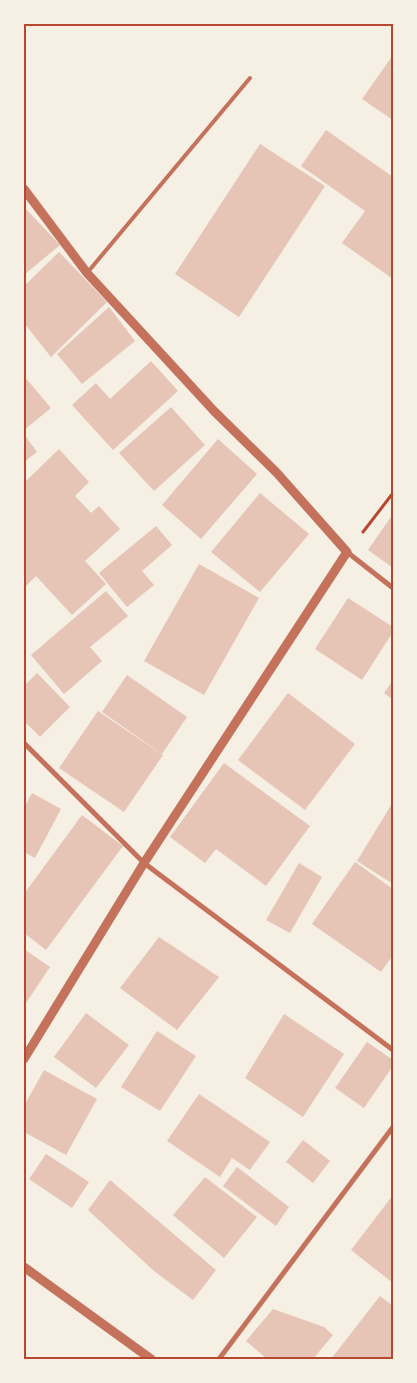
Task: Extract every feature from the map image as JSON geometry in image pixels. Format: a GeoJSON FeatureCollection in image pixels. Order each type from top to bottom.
{"type":"FeatureCollection","features":[{"type":"Feature","properties":{"kind":"street"},"geometry":{"type":"LineString","coordinates":[[24,189],[87,273],[214,411],[277,473],[347,552],[393,588]]}},
{"type":"Feature","properties":{"kind":"street"},"geometry":{"type":"LineString","coordinates":[[24,1059],[144,863],[347,552]]}},
{"type":"Feature","properties":{"kind":"street"},"geometry":{"type":"LineString","coordinates":[[24,743],[144,863],[393,1050]]}},
{"type":"Feature","properties":{"kind":"street"},"geometry":{"type":"LineString","coordinates":[[219,1359],[393,1127]]}},
{"type":"Feature","properties":{"kind":"street"},"geometry":{"type":"LineString","coordinates":[[24,1267],[151,1359]]}},
{"type":"Feature","properties":{"kind":"lane"},"geometry":{"type":"LineString","coordinates":[[87,273],[250,78]]}},
{"type":"Feature","properties":{"kind":"path"},"geometry":{"type":"LineString","coordinates":[[347,552],[393,493]]}},
{"type":"Feature","properties":{"kind":"building"},"geometry":{"type":"Polygon","coordinates":[[[393,55],[393,120],[362,99],[393,55]]]}},
{"type":"Feature","properties":{"kind":"building"},"geometry":{"type":"Polygon","coordinates":[[[326,130],[393,177],[393,279],[342,243],[365,211],[301,166],[326,130]]]}},
{"type":"Feature","properties":{"kind":"building"},"geometry":{"type":"Polygon","coordinates":[[[260,144],[325,186],[239,317],[175,274],[260,144]]]}},
{"type":"Feature","properties":{"kind":"building"},"geometry":{"type":"Polygon","coordinates":[[[24,207],[60,245],[24,275],[24,207]]]}},
{"type":"Feature","properties":{"kind":"building"},"geometry":{"type":"Polygon","coordinates":[[[59,252],[107,302],[51,357],[24,323],[24,286],[59,252]]]}},
{"type":"Feature","properties":{"kind":"building"},"geometry":{"type":"Polygon","coordinates":[[[109,307],[135,341],[82,384],[57,354],[109,307]]]}},
{"type":"Feature","properties":{"kind":"building"},"geometry":{"type":"Polygon","coordinates":[[[151,361],[178,391],[113,450],[72,405],[96,383],[110,399],[151,361]]]}},
{"type":"Feature","properties":{"kind":"building"},"geometry":{"type":"Polygon","coordinates":[[[24,376],[51,408],[24,430],[24,376]]]}},
{"type":"Feature","properties":{"kind":"building"},"geometry":{"type":"Polygon","coordinates":[[[171,407],[205,445],[154,491],[119,453],[171,407]]]}},
{"type":"Feature","properties":{"kind":"building"},"geometry":{"type":"Polygon","coordinates":[[[24,434],[37,452],[24,462],[24,434]]]}},
{"type":"Feature","properties":{"kind":"building"},"geometry":{"type":"Polygon","coordinates":[[[218,439],[257,474],[201,539],[162,505],[218,439]]]}},
{"type":"Feature","properties":{"kind":"building"},"geometry":{"type":"Polygon","coordinates":[[[59,449],[89,482],[75,496],[91,513],[99,506],[120,529],[85,561],[106,584],[72,615],[36,576],[24,588],[24,483],[59,449]]]}},
{"type":"Feature","properties":{"kind":"building"},"geometry":{"type":"Polygon","coordinates":[[[260,493],[309,534],[260,592],[211,552],[260,493]]]}},
{"type":"Feature","properties":{"kind":"building"},"geometry":{"type":"Polygon","coordinates":[[[393,514],[393,568],[368,550],[393,514]]]}},
{"type":"Feature","properties":{"kind":"building"},"geometry":{"type":"Polygon","coordinates":[[[156,526],[172,545],[142,571],[154,585],[127,607],[99,573],[156,526]]]}},
{"type":"Feature","properties":{"kind":"building"},"geometry":{"type":"Polygon","coordinates":[[[199,564],[259,598],[204,695],[144,661],[199,564]]]}},
{"type":"Feature","properties":{"kind":"building"},"geometry":{"type":"Polygon","coordinates":[[[106,591],[128,616],[90,647],[102,661],[64,694],[31,655],[106,591]]]}},
{"type":"Feature","properties":{"kind":"building"},"geometry":{"type":"Polygon","coordinates":[[[348,598],[393,627],[393,632],[362,680],[315,649],[348,598]]]}},
{"type":"Feature","properties":{"kind":"building"},"geometry":{"type":"Polygon","coordinates":[[[37,673],[70,707],[40,737],[24,721],[24,686],[37,673]]]}},
{"type":"Feature","properties":{"kind":"building"},"geometry":{"type":"Polygon","coordinates":[[[127,675],[187,717],[162,754],[102,712],[127,675]]]}},
{"type":"Feature","properties":{"kind":"building"},"geometry":{"type":"Polygon","coordinates":[[[393,680],[393,700],[384,693],[393,680]]]}},
{"type":"Feature","properties":{"kind":"building"},"geometry":{"type":"Polygon","coordinates":[[[288,693],[355,744],[305,810],[238,760],[288,693]]]}},
{"type":"Feature","properties":{"kind":"building"},"geometry":{"type":"Polygon","coordinates":[[[98,711],[163,755],[124,812],[59,768],[98,711]]]}},
{"type":"Feature","properties":{"kind":"building"},"geometry":{"type":"Polygon","coordinates":[[[224,763],[310,826],[266,886],[216,849],[205,863],[170,837],[224,763]]]}},
{"type":"Feature","properties":{"kind":"building"},"geometry":{"type":"Polygon","coordinates":[[[32,793],[61,809],[35,858],[24,852],[24,808],[32,793]]]}},
{"type":"Feature","properties":{"kind":"building"},"geometry":{"type":"Polygon","coordinates":[[[393,802],[393,884],[357,861],[393,802]]]}},
{"type":"Feature","properties":{"kind":"building"},"geometry":{"type":"Polygon","coordinates":[[[82,815],[123,846],[46,950],[24,933],[24,894],[82,815]]]}},
{"type":"Feature","properties":{"kind":"building"},"geometry":{"type":"Polygon","coordinates":[[[355,862],[393,889],[393,955],[381,972],[312,924],[355,862]]]}},
{"type":"Feature","properties":{"kind":"building"},"geometry":{"type":"Polygon","coordinates":[[[299,863],[322,877],[290,933],[266,920],[299,863]]]}},
{"type":"Feature","properties":{"kind":"building"},"geometry":{"type":"Polygon","coordinates":[[[159,937],[219,977],[177,1030],[120,988],[159,937]]]}},
{"type":"Feature","properties":{"kind":"building"},"geometry":{"type":"Polygon","coordinates":[[[24,949],[50,967],[24,1006],[24,949]]]}},
{"type":"Feature","properties":{"kind":"building"},"geometry":{"type":"Polygon","coordinates":[[[86,1013],[129,1045],[96,1088],[54,1057],[86,1013]]]}},
{"type":"Feature","properties":{"kind":"building"},"geometry":{"type":"Polygon","coordinates":[[[284,1014],[344,1054],[303,1117],[245,1078],[284,1014]]]}},
{"type":"Feature","properties":{"kind":"building"},"geometry":{"type":"Polygon","coordinates":[[[157,1031],[196,1056],[160,1111],[121,1087],[157,1031]]]}},
{"type":"Feature","properties":{"kind":"building"},"geometry":{"type":"Polygon","coordinates":[[[367,1042],[393,1060],[393,1066],[364,1108],[335,1088],[367,1042]]]}},
{"type":"Feature","properties":{"kind":"building"},"geometry":{"type":"Polygon","coordinates":[[[44,1070],[97,1099],[66,1155],[24,1132],[24,1106],[44,1070]]]}},
{"type":"Feature","properties":{"kind":"building"},"geometry":{"type":"Polygon","coordinates":[[[199,1094],[270,1142],[250,1170],[232,1158],[220,1177],[167,1141],[199,1094]]]}},
{"type":"Feature","properties":{"kind":"building"},"geometry":{"type":"Polygon","coordinates":[[[303,1140],[330,1161],[313,1183],[286,1162],[303,1140]]]}},
{"type":"Feature","properties":{"kind":"building"},"geometry":{"type":"Polygon","coordinates":[[[46,1154],[89,1182],[72,1208],[29,1179],[46,1154]]]}},
{"type":"Feature","properties":{"kind":"building"},"geometry":{"type":"Polygon","coordinates":[[[237,1167],[289,1207],[276,1226],[223,1186],[237,1167]]]}},
{"type":"Feature","properties":{"kind":"building"},"geometry":{"type":"Polygon","coordinates":[[[205,1177],[257,1217],[224,1258],[173,1215],[205,1177]]]}},
{"type":"Feature","properties":{"kind":"building"},"geometry":{"type":"Polygon","coordinates":[[[110,1180],[216,1270],[193,1300],[154,1271],[88,1210],[110,1180]]]}},
{"type":"Feature","properties":{"kind":"building"},"geometry":{"type":"Polygon","coordinates":[[[393,1195],[393,1283],[351,1250],[393,1195]]]}},
{"type":"Feature","properties":{"kind":"building"},"geometry":{"type":"Polygon","coordinates":[[[380,1296],[393,1306],[393,1359],[331,1359],[380,1296]]]}},
{"type":"Feature","properties":{"kind":"building"},"geometry":{"type":"Polygon","coordinates":[[[273,1309],[324,1327],[333,1335],[313,1359],[267,1359],[246,1341],[273,1309]]]}}]}
